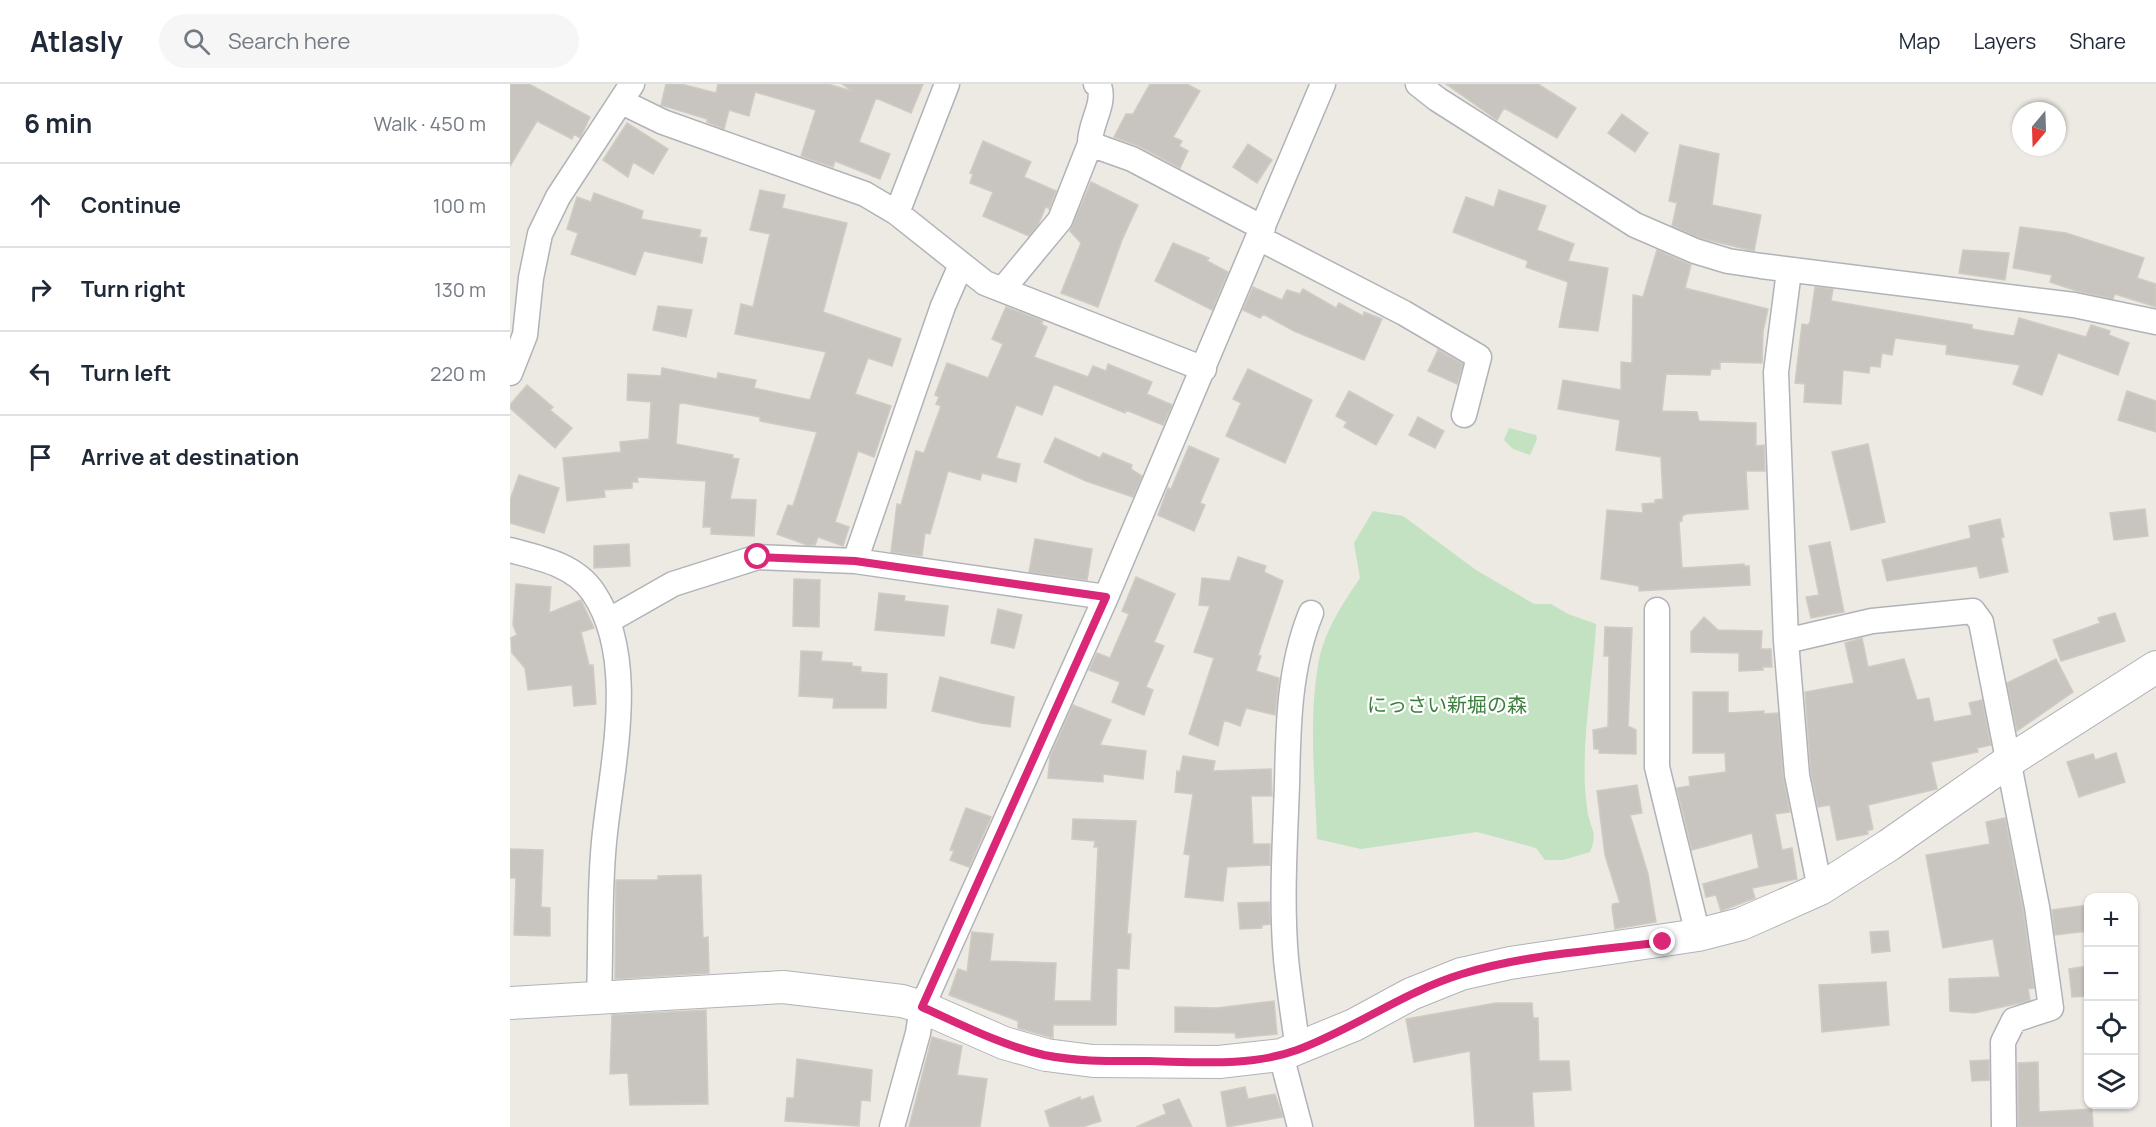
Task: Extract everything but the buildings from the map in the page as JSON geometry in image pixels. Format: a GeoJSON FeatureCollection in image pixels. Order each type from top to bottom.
{"type":"FeatureCollection","features":[{"type":"Feature","properties":{"kind":"street"},"geometry":{"type":"LineString","coordinates":[[897,213],[947,84]]}},
{"type":"Feature","properties":{"kind":"street"},"geometry":{"type":"LineString","coordinates":[[1003,289],[1060,220],[1090,144],[1089,133],[1102,94],[1100,86],[1095,84]]}},
{"type":"Feature","properties":{"kind":"street"},"geometry":{"type":"LineString","coordinates":[[892,1127],[918,1033],[922,1007],[1106,597],[1323,84]]}},
{"type":"Feature","properties":{"kind":"street"},"geometry":{"type":"LineString","coordinates":[[1418,84],[1437,99],[1635,225],[1660,238],[1728,261],[1789,271],[2074,305],[2156,322]]}},
{"type":"Feature","properties":{"kind":"street"},"geometry":{"type":"LineString","coordinates":[[510,373],[525,335],[531,278],[540,234],[558,197],[627,93],[663,122],[865,194],[897,213],[985,283],[1204,369]]}},
{"type":"Feature","properties":{"kind":"street"},"geometry":{"type":"LineString","coordinates":[[1090,144],[1132,159],[1479,357],[1464,415]]}},
{"type":"Feature","properties":{"kind":"street"},"geometry":{"type":"LineString","coordinates":[[855,561],[944,306],[961,266]]}},
{"type":"Feature","properties":{"kind":"street"},"geometry":{"type":"LineString","coordinates":[[1789,271],[1776,372],[1786,641],[1797,775],[1820,889]]}},
{"type":"Feature","properties":{"kind":"street"},"geometry":{"type":"LineString","coordinates":[[510,550],[543,559],[572,572],[593,592],[608,621],[615,648],[620,722],[604,844],[599,997]]}},
{"type":"Feature","properties":{"kind":"street"},"geometry":{"type":"LineString","coordinates":[[608,621],[673,584],[758,557],[855,561],[1106,597]]}},
{"type":"Feature","properties":{"kind":"street"},"geometry":{"type":"LineString","coordinates":[[1657,610],[1657,767],[1698,935]]}},
{"type":"Feature","properties":{"kind":"street"},"geometry":{"type":"LineString","coordinates":[[1786,641],[1872,621],[1973,611],[1981,622],[2037,907],[2051,1008],[2014,1020],[2003,1042],[2004,1127]]}},
{"type":"Feature","properties":{"kind":"street"},"geometry":{"type":"LineString","coordinates":[[1299,1127],[1289,1053],[1286,958],[1287,788],[1294,673],[1300,640],[1311,613]]}},
{"type":"Feature","properties":{"kind":"street"},"geometry":{"type":"LineString","coordinates":[[510,1003],[783,987],[843,992],[922,1007],[1004,1044],[1046,1055],[1093,1061],[1219,1062],[1289,1053],[1354,1024],[1411,994],[1461,974],[1510,963],[1698,935],[1741,924],[1820,889],[1889,845],[2009,761],[2156,667]]}},
{"type":"Feature","properties":{"kind":"green space"},"geometry":{"type":"Polygon","coordinates":[[[1509,428],[1536,435],[1537,439],[1530,455],[1513,449],[1504,440],[1509,428]]]}},
{"type":"Feature","properties":{"kind":"green space","name":"にっさい新堀の森"},"geometry":{"type":"Polygon","coordinates":[[[1373,511],[1403,516],[1476,570],[1534,604],[1551,604],[1568,614],[1596,624],[1585,763],[1587,808],[1594,834],[1590,852],[1563,860],[1545,860],[1536,848],[1477,832],[1361,849],[1317,839],[1313,727],[1319,660],[1330,627],[1360,578],[1354,543],[1373,511]]]}},
{"type":"Feature","properties":{"kind":"route"},"geometry":{"type":"LineString","coordinates":[[758,557],[802,557],[855,561],[1106,597],[922,1007],[1004,1044],[1046,1055],[1093,1061],[1219,1062],[1250,1060],[1298,1050],[1411,994],[1461,974],[1565,954],[1663,942]]}}]}
